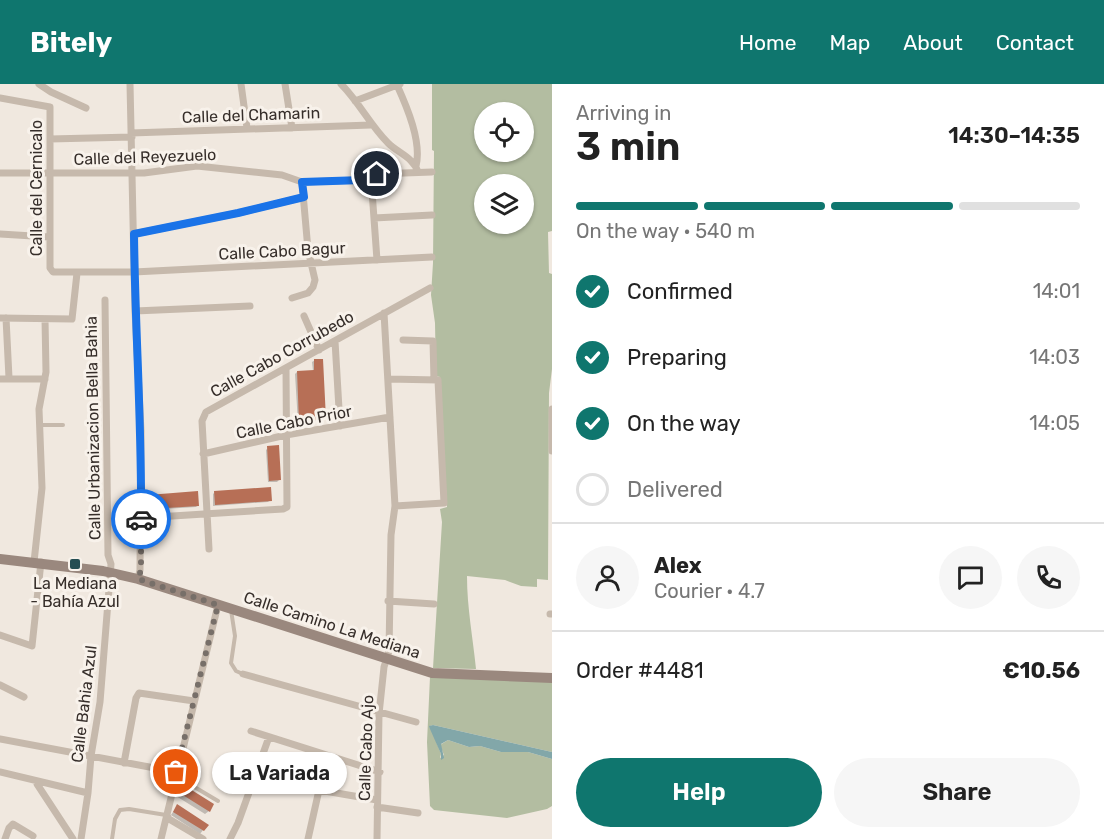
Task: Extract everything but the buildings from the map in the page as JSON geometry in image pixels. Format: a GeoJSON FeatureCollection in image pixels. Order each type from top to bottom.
{"type":"FeatureCollection","features":[{"type":"Feature","properties":{"kind":"street"},"geometry":{"type":"LineString","coordinates":[[39,84],[86,108]]}},
{"type":"Feature","properties":{"kind":"street"},"geometry":{"type":"LineString","coordinates":[[138,579],[141,570],[141,431],[135,311],[130,85],[139,84]]}},
{"type":"Feature","properties":{"kind":"street"},"geometry":{"type":"LineString","coordinates":[[241,84],[247,128]]}},
{"type":"Feature","properties":{"kind":"street"},"geometry":{"type":"LineString","coordinates":[[285,84],[292,128]]}},
{"type":"Feature","properties":{"kind":"street"},"geometry":{"type":"LineString","coordinates":[[342,84],[390,146],[405,155],[417,169]]}},
{"type":"Feature","properties":{"kind":"street"},"geometry":{"type":"LineString","coordinates":[[355,101],[399,84],[410,115],[418,158],[417,169]]}},
{"type":"Feature","properties":{"kind":"street"},"geometry":{"type":"LineString","coordinates":[[50,107],[51,92]]}},
{"type":"Feature","properties":{"kind":"street","name":"Calle del Cernicalo"},"geometry":{"type":"LineString","coordinates":[[0,98],[50,107],[50,270],[55,273],[134,272]]}},
{"type":"Feature","properties":{"kind":"street","name":"Calle del Chamarin"},"geometry":{"type":"LineString","coordinates":[[50,139],[371,124]]}},
{"type":"Feature","properties":{"kind":"street","name":"Calle del Reyezuelo"},"geometry":{"type":"LineString","coordinates":[[0,173],[132,173],[216,166],[282,175],[302,182],[363,180],[377,174],[417,169],[432,172]]}},
{"type":"Feature","properties":{"kind":"street"},"geometry":{"type":"LineString","coordinates":[[371,177],[377,260]]}},
{"type":"Feature","properties":{"kind":"street"},"geometry":{"type":"LineString","coordinates":[[292,298],[308,293],[315,280],[307,236],[302,182]]}},
{"type":"Feature","properties":{"kind":"street"},"geometry":{"type":"LineString","coordinates":[[134,234],[304,197]]}},
{"type":"Feature","properties":{"kind":"street"},"geometry":{"type":"LineString","coordinates":[[374,218],[432,215]]}},
{"type":"Feature","properties":{"kind":"street"},"geometry":{"type":"LineString","coordinates":[[0,234],[49,237]]}},
{"type":"Feature","properties":{"kind":"street","name":"Calle Cabo Bagur"},"geometry":{"type":"LineString","coordinates":[[134,272],[432,257]]}},
{"type":"Feature","properties":{"kind":"street"},"geometry":{"type":"LineString","coordinates":[[9,378],[3,318],[72,319],[77,273]]}},
{"type":"Feature","properties":{"kind":"street","name":"Calle Cabo Corrubedo"},"geometry":{"type":"LineString","coordinates":[[209,549],[202,418],[206,412],[430,288]]}},
{"type":"Feature","properties":{"kind":"street","name":"Calle Urbanizacion Bella Bahia"},"geometry":{"type":"LineString","coordinates":[[105,300],[108,555],[111,564],[107,572]]}},
{"type":"Feature","properties":{"kind":"street"},"geometry":{"type":"LineString","coordinates":[[135,311],[249,306]]}},
{"type":"Feature","properties":{"kind":"street"},"geometry":{"type":"LineString","coordinates":[[384,313],[395,506],[391,535],[387,658]]}},
{"type":"Feature","properties":{"kind":"street"},"geometry":{"type":"LineString","coordinates":[[304,316],[319,350]]}},
{"type":"Feature","properties":{"kind":"street"},"geometry":{"type":"LineString","coordinates":[[0,635],[32,646],[42,488],[39,400],[45,379],[45,319]]}},
{"type":"Feature","properties":{"kind":"street"},"geometry":{"type":"LineString","coordinates":[[395,506],[444,503],[433,341],[403,340]]}},
{"type":"Feature","properties":{"kind":"street"},"geometry":{"type":"LineString","coordinates":[[335,341],[340,426]]}},
{"type":"Feature","properties":{"kind":"street"},"geometry":{"type":"LineString","coordinates":[[141,518],[287,507],[286,368]]}},
{"type":"Feature","properties":{"kind":"street"},"geometry":{"type":"LineString","coordinates":[[0,379],[45,379]]}},
{"type":"Feature","properties":{"kind":"street"},"geometry":{"type":"LineString","coordinates":[[388,379],[436,380]]}},
{"type":"Feature","properties":{"kind":"street"},"geometry":{"type":"LineString","coordinates":[[552,409],[552,451]]}},
{"type":"Feature","properties":{"kind":"street","name":"Calle Cabo Prior"},"geometry":{"type":"LineString","coordinates":[[204,454],[286,435],[390,417]]}},
{"type":"Feature","properties":{"kind":"street","name":"Calle Camino La Mediana"},"geometry":{"type":"LineString","coordinates":[[0,559],[38,562],[138,579],[432,673],[552,678]]}},
{"type":"Feature","properties":{"kind":"street","name":"Calle Bahia Azul"},"geometry":{"type":"LineString","coordinates":[[81,839],[100,702],[107,572]]}},
{"type":"Feature","properties":{"kind":"street"},"geometry":{"type":"LineString","coordinates":[[388,602],[434,604]]}},
{"type":"Feature","properties":{"kind":"street"},"geometry":{"type":"LineString","coordinates":[[160,839],[218,605]]}},
{"type":"Feature","properties":{"kind":"street","name":"Calle Cabo Ajo"},"geometry":{"type":"LineString","coordinates":[[377,839],[380,772],[379,714],[387,658]]}},
{"type":"Feature","properties":{"kind":"street"},"geometry":{"type":"LineString","coordinates":[[243,674],[379,714],[416,722]]}},
{"type":"Feature","properties":{"kind":"street"},"geometry":{"type":"LineString","coordinates":[[0,685],[24,697]]}},
{"type":"Feature","properties":{"kind":"street"},"geometry":{"type":"LineString","coordinates":[[124,763],[136,698],[139,693],[194,701]]}},
{"type":"Feature","properties":{"kind":"street"},"geometry":{"type":"LineString","coordinates":[[251,731],[380,772]]}},
{"type":"Feature","properties":{"kind":"street"},"geometry":{"type":"LineString","coordinates":[[230,839],[269,737]]}},
{"type":"Feature","properties":{"kind":"street"},"geometry":{"type":"LineString","coordinates":[[0,739],[176,774]]}},
{"type":"Feature","properties":{"kind":"street"},"geometry":{"type":"LineString","coordinates":[[0,772],[88,793]]}},
{"type":"Feature","properties":{"kind":"street"},"geometry":{"type":"LineString","coordinates":[[37,782],[73,839]]}},
{"type":"Feature","properties":{"kind":"street"},"geometry":{"type":"LineString","coordinates":[[308,839],[319,790],[418,813]]}},
{"type":"Feature","properties":{"kind":"street"},"geometry":{"type":"LineString","coordinates":[[167,815],[169,819],[203,839]]}},
{"type":"Feature","properties":{"kind":"street"},"geometry":{"type":"LineString","coordinates":[[5,839],[13,824],[33,836]]}},
{"type":"Feature","properties":{"kind":"lane"},"geometry":{"type":"LineString","coordinates":[[40,425],[63,425]]}},
{"type":"Feature","properties":{"kind":"lane"},"geometry":{"type":"LineString","coordinates":[[231,609],[235,636],[231,663],[236,671],[243,674]]}},
{"type":"Feature","properties":{"kind":"lane"},"geometry":{"type":"LineString","coordinates":[[176,774],[218,801]]}},
{"type":"Feature","properties":{"kind":"lane"},"geometry":{"type":"LineString","coordinates":[[112,839],[115,819],[120,810],[129,809],[167,815]]}},
{"type":"Feature","properties":{"kind":"green space"},"geometry":{"type":"Polygon","coordinates":[[[432,84],[552,84],[552,231],[548,232],[549,273],[552,274],[552,369],[549,393],[548,580],[537,579],[537,587],[521,586],[505,580],[467,576],[476,669],[433,668],[442,522],[440,509],[447,507],[440,377],[436,376],[435,323],[431,295],[434,151],[432,150],[432,84]]]}},
{"type":"Feature","properties":{"kind":"green space"},"geometry":{"type":"Polygon","coordinates":[[[430,677],[552,681],[552,752],[430,726],[441,754],[440,758],[444,755],[440,745],[448,740],[469,747],[480,746],[501,752],[528,752],[552,759],[552,806],[507,818],[434,810],[430,806],[427,742],[430,677]]]}},
{"type":"Feature","properties":{"kind":"water"},"geometry":{"type":"Polygon","coordinates":[[[433,725],[552,752],[552,759],[528,752],[501,752],[480,746],[469,747],[448,740],[441,744],[444,758],[441,760],[441,754],[429,726],[433,725]]]}},
{"type":"Feature","properties":{"kind":"way so far"},"geometry":{"type":"LineString","coordinates":[[141,519],[141,570],[138,579],[218,605],[176,772]]}},
{"type":"Feature","properties":{"kind":"place","name":"La Mediana - Bahía Azul"},"geometry":{"type":"Point","coordinates":[75,564]}},
{"type":"Feature","properties":{"kind":"place","name":"La Variada"},"geometry":{"type":"Point","coordinates":[176,772]}},
{"type":"Feature","properties":{"kind":"route"},"geometry":{"type":"LineString","coordinates":[[141,519],[141,431],[134,234],[304,197],[302,182],[363,180],[377,174]]}}]}
